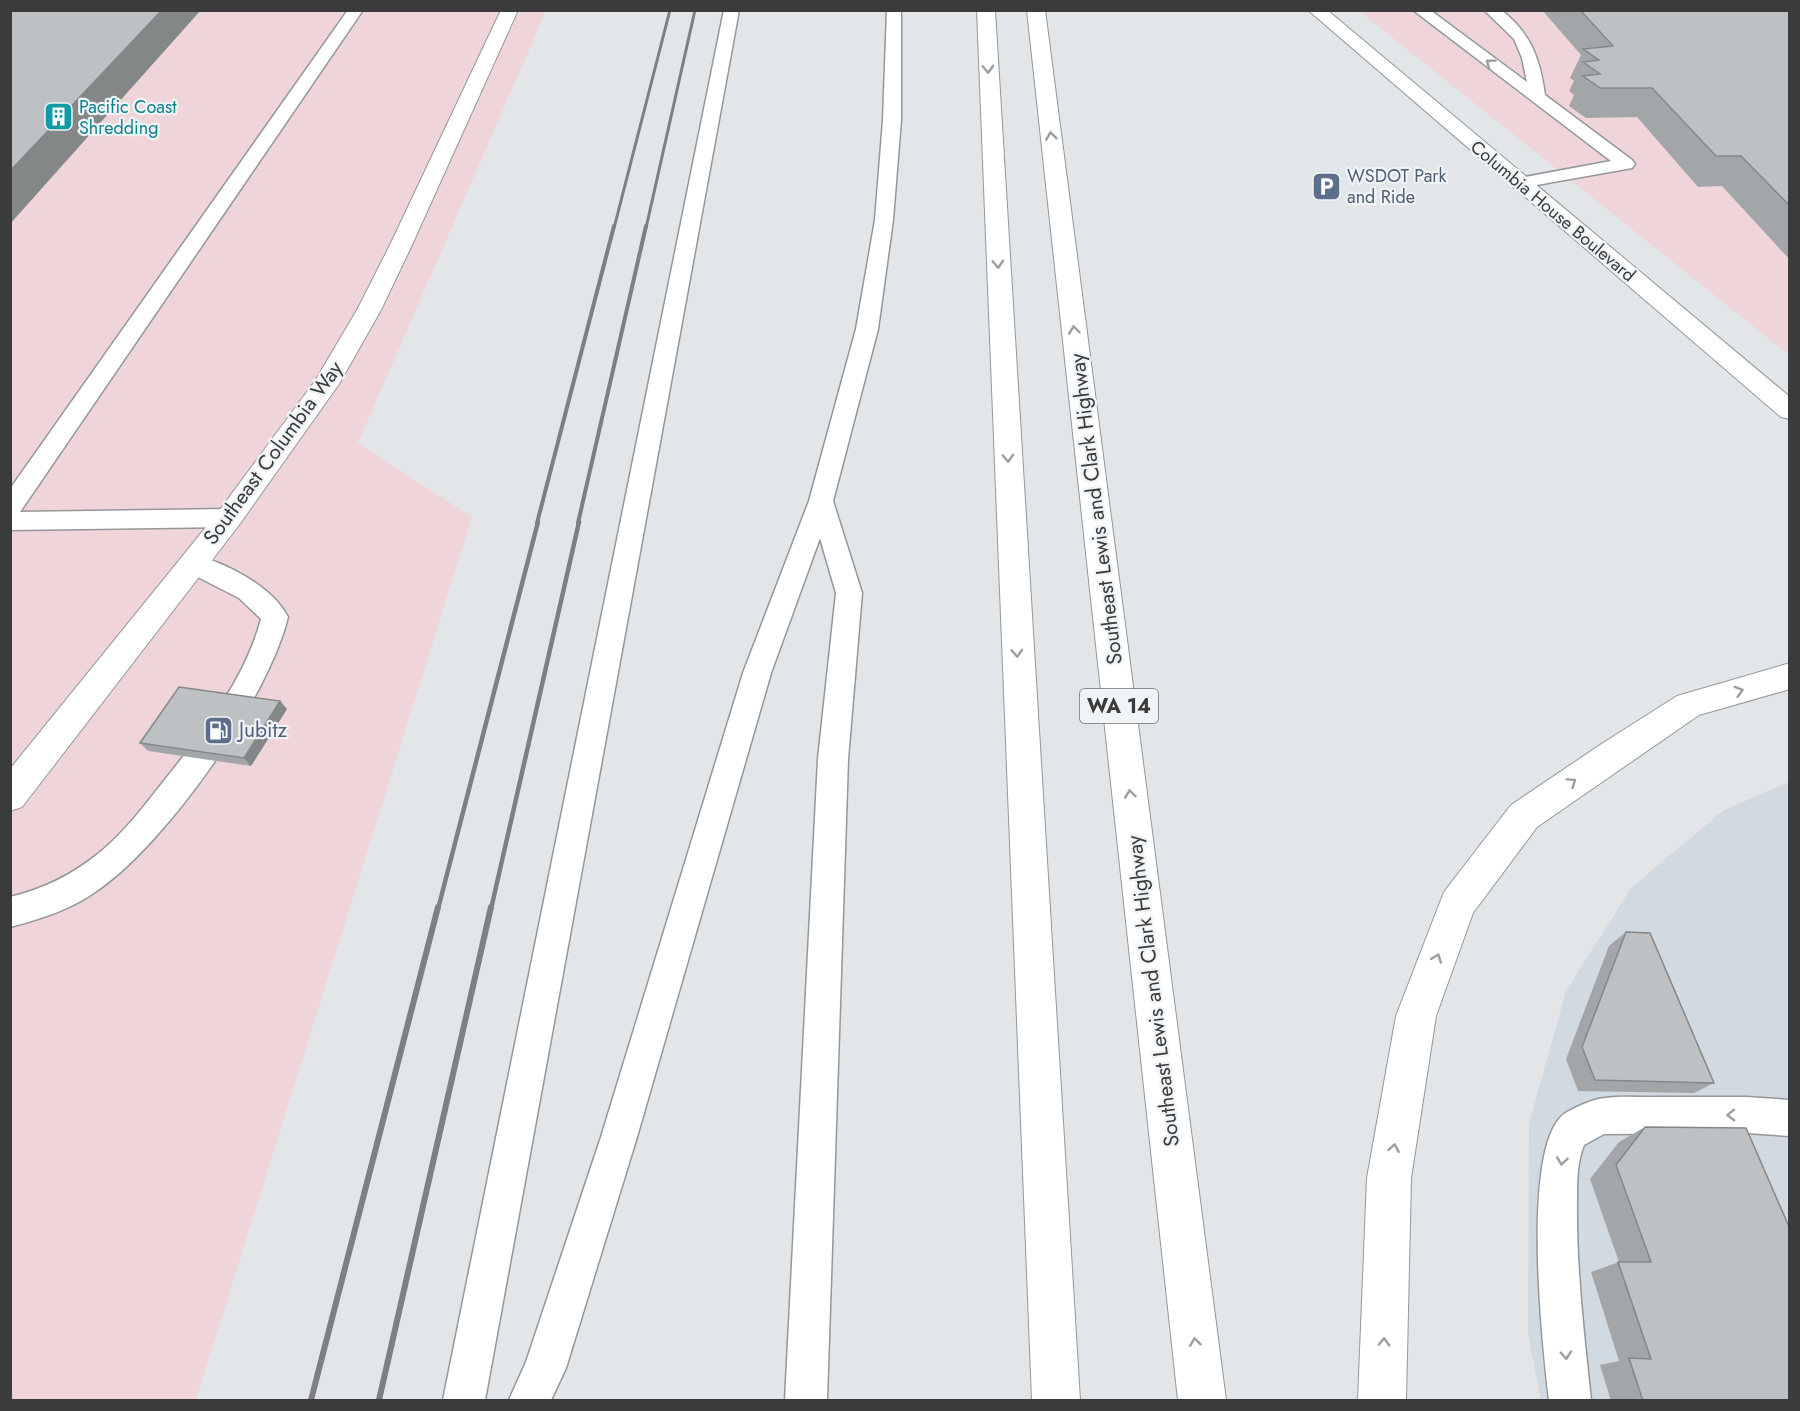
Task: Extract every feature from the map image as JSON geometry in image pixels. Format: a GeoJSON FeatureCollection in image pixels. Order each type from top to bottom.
{"type":"FeatureCollection","features":[{"type":"Feature","properties":{"kind":"main road","name":"Southeast Columbia Way"},"geometry":{"type":"LineString","coordinates":[[10,796],[229,518],[326,384],[369,310],[510,10]]}},
{"type":"Feature","properties":{"kind":"main road"},"geometry":{"type":"LineString","coordinates":[[986,10],[1056,1401]]}},
{"type":"Feature","properties":{"kind":"main road","name":"Southeast Lewis and Clark Highway"},"geometry":{"type":"LineString","coordinates":[[1036,10],[1202,1401]]}},
{"type":"Feature","properties":{"kind":"main road","name":"Columbia House Boulevard"},"geometry":{"type":"LineString","coordinates":[[1316,10],[1790,411]]}},
{"type":"Feature","properties":{"kind":"main road"},"geometry":{"type":"LineString","coordinates":[[1382,1401],[1389,1179],[1416,1016],[1457,904],[1524,816],[1615,753],[1689,705],[1790,676]]}},
{"type":"Feature","properties":{"kind":"lane"},"geometry":{"type":"LineString","coordinates":[[10,508],[356,10]]}},
{"type":"Feature","properties":{"kind":"lane"},"geometry":{"type":"LineString","coordinates":[[464,1401],[732,10]]}},
{"type":"Feature","properties":{"kind":"lane"},"geometry":{"type":"LineString","coordinates":[[530,1401],[545,1368],[619,1137],[757,673],[821,501],[867,329],[884,220],[892,120],[894,10]]}},
{"type":"Feature","properties":{"kind":"lane"},"geometry":{"type":"LineString","coordinates":[[1420,10],[1626,164],[1520,183]]}},
{"type":"Feature","properties":{"kind":"lane"},"geometry":{"type":"LineString","coordinates":[[1491,10],[1512,25],[1531,56],[1537,98]]}},
{"type":"Feature","properties":{"kind":"lane"},"geometry":{"type":"LineString","coordinates":[[806,1401],[833,759],[849,593],[821,501]]}},
{"type":"Feature","properties":{"kind":"lane"},"geometry":{"type":"LineString","coordinates":[[10,521],[229,518]]}},
{"type":"Feature","properties":{"kind":"lane"},"geometry":{"type":"LineString","coordinates":[[10,912],[43,904],[85,882],[127,848],[198,758],[262,658],[273,633],[275,617],[266,605],[250,591],[193,563]]}},
{"type":"Feature","properties":{"kind":"lane"},"geometry":{"type":"LineString","coordinates":[[1570,1401],[1556,1231],[1562,1156],[1570,1133],[1585,1122],[1604,1116],[1747,1115],[1790,1118]]}},
{"type":"Feature","properties":{"kind":"shaded area"},"geometry":{"type":"Polygon","coordinates":[[[10,11],[546,11],[358,443],[472,517],[196,1400],[11,1400],[10,11]]]}},
{"type":"Feature","properties":{"kind":"shaded area"},"geometry":{"type":"Polygon","coordinates":[[[1359,11],[1789,11],[1789,355],[1359,11]]]}},
{"type":"Feature","properties":{"kind":"shaded area"},"geometry":{"type":"Polygon","coordinates":[[[1789,782],[1789,1400],[1541,1400],[1528,1334],[1529,1124],[1566,991],[1632,887],[1724,810],[1789,782]]]}},
{"type":"Feature","properties":{"kind":"building"},"geometry":{"type":"Polygon","coordinates":[[[10,10],[162,10],[10,171],[10,10]]]}},
{"type":"Feature","properties":{"kind":"building"},"geometry":{"type":"Polygon","coordinates":[[[1580,10],[1790,10],[1790,206],[1741,156],[1716,156],[1652,88],[1600,88],[1583,76],[1600,74],[1583,62],[1599,60],[1583,49],[1613,46],[1580,10]]]}},
{"type":"Feature","properties":{"kind":"building","name":"Jubitz"},"geometry":{"type":"Polygon","coordinates":[[[179,687],[280,701],[244,758],[140,743],[179,687]]]}},
{"type":"Feature","properties":{"kind":"building"},"geometry":{"type":"Polygon","coordinates":[[[1626,932],[1650,933],[1714,1083],[1595,1080],[1582,1047],[1626,932]]]}},
{"type":"Feature","properties":{"kind":"building"},"geometry":{"type":"Polygon","coordinates":[[[1645,1127],[1746,1128],[1790,1229],[1790,1401],[1643,1401],[1629,1358],[1651,1359],[1618,1262],[1651,1262],[1616,1165],[1645,1127]]]}},
{"type":"Feature","properties":{"kind":"railway"},"geometry":{"type":"LineString","coordinates":[[614,228],[670,10]]}},
{"type":"Feature","properties":{"kind":"railway"},"geometry":{"type":"LineString","coordinates":[[646,228],[695,10]]}},
{"type":"Feature","properties":{"kind":"railway"},"geometry":{"type":"LineString","coordinates":[[537,523],[614,226]]}},
{"type":"Feature","properties":{"kind":"railway"},"geometry":{"type":"LineString","coordinates":[[578,523],[646,226]]}},
{"type":"Feature","properties":{"kind":"railway"},"geometry":{"type":"LineString","coordinates":[[438,909],[538,522]]}},
{"type":"Feature","properties":{"kind":"railway"},"geometry":{"type":"LineString","coordinates":[[491,909],[579,522]]}},
{"type":"Feature","properties":{"kind":"railway"},"geometry":{"type":"LineString","coordinates":[[311,1400],[438,907]]}},
{"type":"Feature","properties":{"kind":"railway"},"geometry":{"type":"LineString","coordinates":[[379,1400],[491,907]]}},
{"type":"Feature","properties":{"kind":"place","name":"Pacific Coast Shredding"},"geometry":{"type":"Point","coordinates":[58,117]}},
{"type":"Feature","properties":{"kind":"place","name":"WSDOT Park and Ride"},"geometry":{"type":"Point","coordinates":[1326,186]}},
{"type":"Feature","properties":{"kind":"place","name":"Jubitz"},"geometry":{"type":"Point","coordinates":[218,730]}}]}
